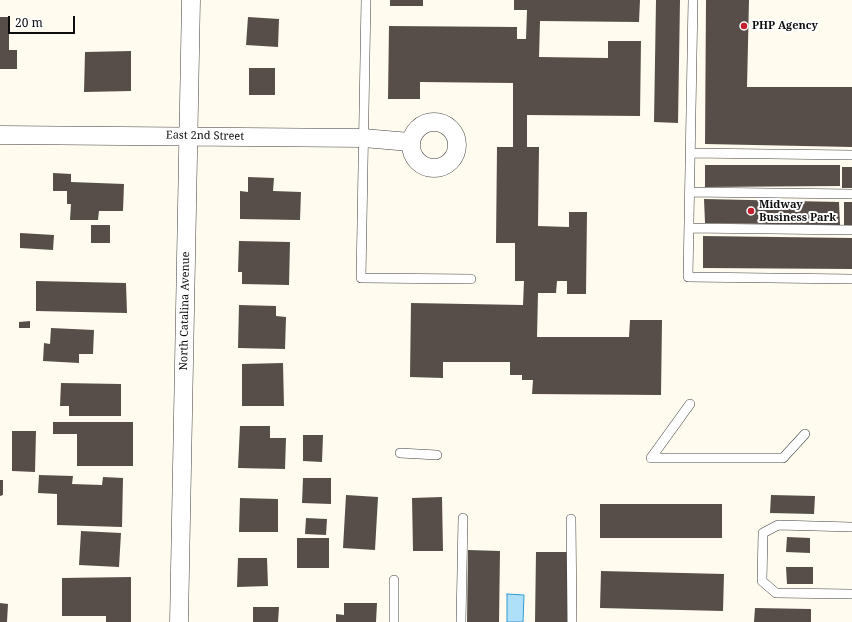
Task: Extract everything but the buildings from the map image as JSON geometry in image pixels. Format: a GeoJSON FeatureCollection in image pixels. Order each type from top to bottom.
{"type":"FeatureCollection","features":[{"type":"Feature","properties":{"kind":"street","name":"North Catalina Avenue"},"geometry":{"type":"LineString","coordinates":[[179,622],[191,0]]}},
{"type":"Feature","properties":{"kind":"street","name":"East 2nd Street"},"geometry":{"type":"LineString","coordinates":[[0,135],[362,138],[410,142]]}},
{"type":"Feature","properties":{"kind":"lane"},"geometry":{"type":"LineString","coordinates":[[366,0],[362,138],[361,278],[471,279]]}},
{"type":"Feature","properties":{"kind":"lane"},"geometry":{"type":"LineString","coordinates":[[694,0],[688,277],[852,278]]}},
{"type":"Feature","properties":{"kind":"lane"},"geometry":{"type":"LineString","coordinates":[[690,153],[852,155]]}},
{"type":"Feature","properties":{"kind":"lane"},"geometry":{"type":"LineString","coordinates":[[690,192],[852,194]]}},
{"type":"Feature","properties":{"kind":"lane"},"geometry":{"type":"LineString","coordinates":[[689,228],[852,230]]}},
{"type":"Feature","properties":{"kind":"lane"},"geometry":{"type":"LineString","coordinates":[[690,404],[652,458],[783,458],[805,434]]}},
{"type":"Feature","properties":{"kind":"lane"},"geometry":{"type":"LineString","coordinates":[[400,453],[437,455]]}},
{"type":"Feature","properties":{"kind":"lane"},"geometry":{"type":"LineString","coordinates":[[461,622],[463,518]]}},
{"type":"Feature","properties":{"kind":"lane"},"geometry":{"type":"LineString","coordinates":[[571,519],[572,622]]}},
{"type":"Feature","properties":{"kind":"lane"},"geometry":{"type":"LineString","coordinates":[[852,527],[778,525],[763,533],[762,581],[776,593],[852,594]]}},
{"type":"Feature","properties":{"kind":"lane"},"geometry":{"type":"LineString","coordinates":[[394,580],[394,622]]}},
{"type":"Feature","properties":{"kind":"water"},"geometry":{"type":"Polygon","coordinates":[[[507,594],[524,595],[523,622],[507,622],[507,594]]]}},
{"type":"Feature","properties":{"kind":"place","name":"PHP Agency"},"geometry":{"type":"Point","coordinates":[744,26]}},
{"type":"Feature","properties":{"kind":"place","name":"Midway Business Park"},"geometry":{"type":"Point","coordinates":[751,211]}}]}
